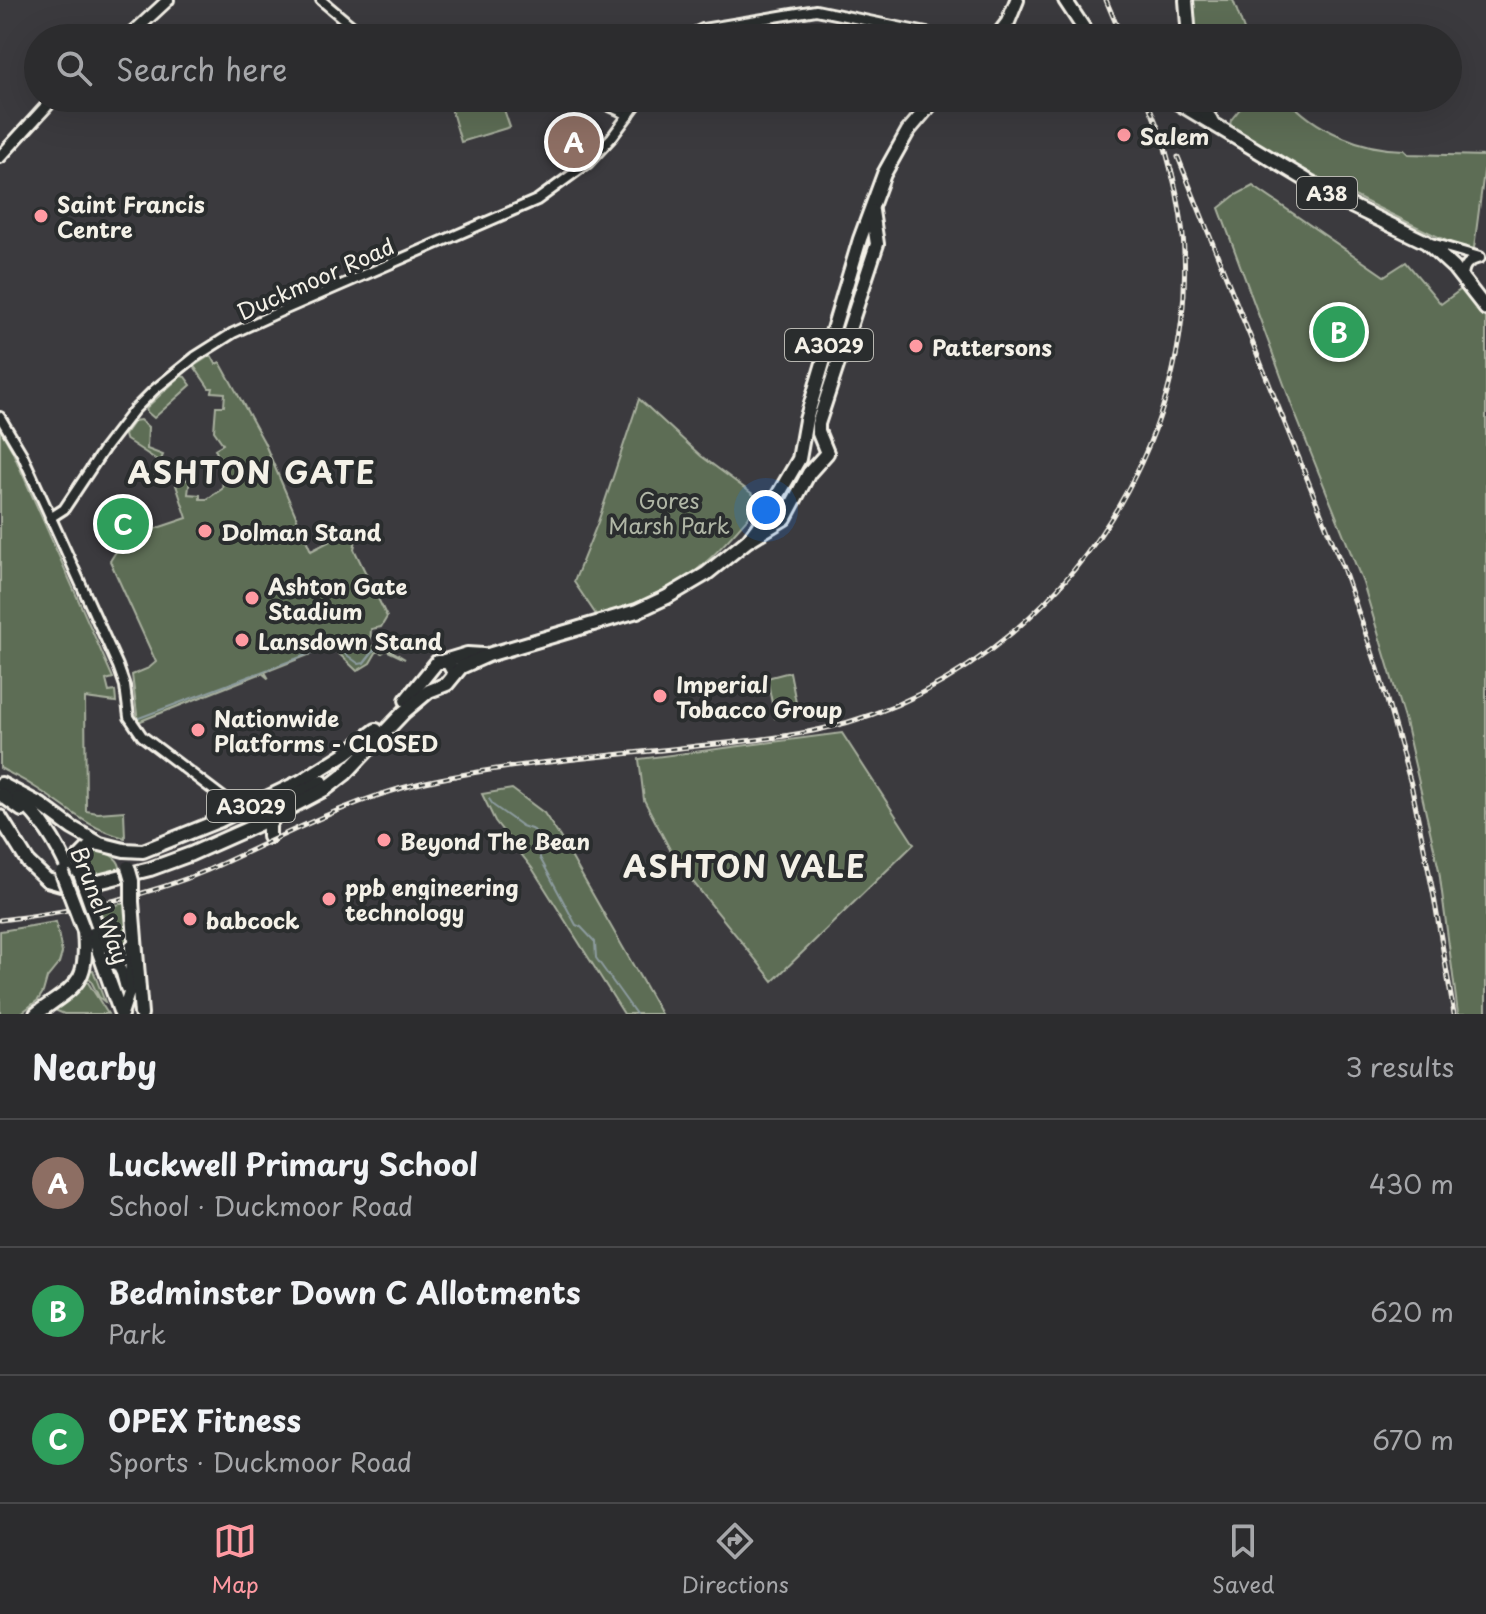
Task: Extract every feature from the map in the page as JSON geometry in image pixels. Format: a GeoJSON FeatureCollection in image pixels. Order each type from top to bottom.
{"type":"FeatureCollection","features":[{"type":"Feature","properties":{"kind":"highway"},"geometry":{"type":"LineString","coordinates":[[1006,24],[1017,0]]}},
{"type":"Feature","properties":{"kind":"highway"},"geometry":{"type":"LineString","coordinates":[[1065,0],[1081,24]]}},
{"type":"Feature","properties":{"kind":"highway"},"geometry":{"type":"LineString","coordinates":[[1186,0],[1188,24]]}},
{"type":"Feature","properties":{"kind":"highway","name":"A3029"},"geometry":{"type":"LineString","coordinates":[[747,541],[794,471],[802,448],[806,420],[884,174],[908,131],[924,112]]}},
{"type":"Feature","properties":{"kind":"highway","name":"A38"},"geometry":{"type":"LineString","coordinates":[[1193,112],[1343,202],[1426,242],[1444,258],[1486,309]]}},
{"type":"Feature","properties":{"kind":"highway","name":"A38"},"geometry":{"type":"LineString","coordinates":[[1204,112],[1222,131]]}},
{"type":"Feature","properties":{"kind":"highway","name":"A3029"},"geometry":{"type":"LineString","coordinates":[[133,866],[259,811],[352,752],[439,685],[451,681],[461,667],[488,655],[637,611],[706,574],[747,541],[782,522],[790,513],[805,479],[827,453],[818,424],[873,251],[865,251],[865,238]]}},
{"type":"Feature","properties":{"kind":"highway"},"geometry":{"type":"LineString","coordinates":[[819,462],[809,461],[802,448],[811,439],[822,440]]}},
{"type":"Feature","properties":{"kind":"highway"},"geometry":{"type":"LineString","coordinates":[[768,511],[768,518],[775,524]]}},
{"type":"Feature","properties":{"kind":"highway","name":"A3029"},"geometry":{"type":"LineString","coordinates":[[0,817],[28,862],[47,880],[74,885],[94,883],[150,869],[275,816],[327,788],[352,752],[415,691],[433,664],[467,654],[488,655]]}},
{"type":"Feature","properties":{"kind":"highway"},"geometry":{"type":"LineString","coordinates":[[444,661],[451,665],[454,673]]}},
{"type":"Feature","properties":{"kind":"highway"},"geometry":{"type":"LineString","coordinates":[[429,673],[432,681],[439,685]]}},
{"type":"Feature","properties":{"kind":"highway","name":"A3029"},"geometry":{"type":"LineString","coordinates":[[106,846],[136,852],[151,850],[241,811],[352,752]]}},
{"type":"Feature","properties":{"kind":"highway","name":"A3029"},"geometry":{"type":"LineString","coordinates":[[0,787],[114,843],[151,850]]}},
{"type":"Feature","properties":{"kind":"highway","name":"Brunel Way"},"geometry":{"type":"LineString","coordinates":[[0,787],[33,812],[55,839],[119,1008]]}},
{"type":"Feature","properties":{"kind":"highway"},"geometry":{"type":"LineString","coordinates":[[269,837],[269,825],[275,816]]}},
{"type":"Feature","properties":{"kind":"highway","name":"A3029"},"geometry":{"type":"LineString","coordinates":[[59,817],[133,866]]}},
{"type":"Feature","properties":{"kind":"highway","name":"A3029"},"geometry":{"type":"LineString","coordinates":[[133,866],[132,916],[141,1014]]}},
{"type":"Feature","properties":{"kind":"highway"},"geometry":{"type":"LineString","coordinates":[[35,1014],[82,977],[90,927]]}},
{"type":"Feature","properties":{"kind":"main road"},"geometry":{"type":"LineString","coordinates":[[142,24],[168,0]]}},
{"type":"Feature","properties":{"kind":"main road"},"geometry":{"type":"LineString","coordinates":[[0,157],[41,112]]}},
{"type":"Feature","properties":{"kind":"main road"},"geometry":{"type":"LineString","coordinates":[[70,873],[79,856],[89,846],[106,846]]}},
{"type":"Feature","properties":{"kind":"main road","name":"A3029"},"geometry":{"type":"LineString","coordinates":[[119,1008],[132,916]]}},
{"type":"Feature","properties":{"kind":"main road"},"geometry":{"type":"LineString","coordinates":[[35,1014],[51,1014]]}},
{"type":"Feature","properties":{"kind":"street"},"geometry":{"type":"LineString","coordinates":[[321,0],[349,24]]}},
{"type":"Feature","properties":{"kind":"street"},"geometry":{"type":"LineString","coordinates":[[733,24],[816,10],[884,24]]}},
{"type":"Feature","properties":{"kind":"street"},"geometry":{"type":"LineString","coordinates":[[622,112],[629,115]]}},
{"type":"Feature","properties":{"kind":"street","name":"Duckmoor Road"},"geometry":{"type":"LineString","coordinates":[[50,518],[64,509],[134,410],[166,379],[195,357],[233,333],[267,317],[537,200],[588,163],[631,112]]}},
{"type":"Feature","properties":{"kind":"street"},"geometry":{"type":"LineString","coordinates":[[1426,242],[1483,257]]}},
{"type":"Feature","properties":{"kind":"street"},"geometry":{"type":"LineString","coordinates":[[1444,258],[1483,257]]}},
{"type":"Feature","properties":{"kind":"street"},"geometry":{"type":"LineString","coordinates":[[1463,280],[1467,262],[1483,257]]}},
{"type":"Feature","properties":{"kind":"street"},"geometry":{"type":"LineString","coordinates":[[0,417],[12,434],[118,666],[125,686],[129,717],[142,736],[214,794],[241,811]]}},
{"type":"Feature","properties":{"kind":"street"},"geometry":{"type":"LineString","coordinates":[[214,794],[220,802],[218,821]]}},
{"type":"Feature","properties":{"kind":"green space"},"geometry":{"type":"Polygon","coordinates":[[[1193,0],[1233,0],[1242,24],[1195,24],[1193,0]]]}},
{"type":"Feature","properties":{"kind":"green space"},"geometry":{"type":"Polygon","coordinates":[[[452,112],[505,112],[510,127],[461,142],[452,112]]]}},
{"type":"Feature","properties":{"kind":"green space"},"geometry":{"type":"Polygon","coordinates":[[[1237,112],[1302,112],[1325,129],[1372,146],[1404,150],[1408,154],[1486,156],[1474,248],[1476,252],[1466,250],[1295,165],[1240,133],[1230,125],[1237,112]]]}},
{"type":"Feature","properties":{"kind":"green space"},"geometry":{"type":"Polygon","coordinates":[[[1253,186],[1384,276],[1406,262],[1441,304],[1463,288],[1486,318],[1486,1014],[1458,1014],[1439,870],[1405,722],[1363,583],[1292,406],[1219,208],[1253,186]]]}},
{"type":"Feature","properties":{"kind":"green space","name":"Ashton Gate Stadium"},"geometry":{"type":"Polygon","coordinates":[[[211,355],[216,364],[220,362],[264,442],[311,551],[349,531],[357,535],[354,549],[387,617],[381,627],[371,629],[370,646],[384,646],[405,659],[386,650],[382,653],[377,651],[370,663],[357,671],[333,648],[326,648],[265,672],[269,679],[262,673],[138,722],[132,675],[156,662],[110,561],[124,539],[187,518],[176,485],[190,478],[188,494],[200,495],[200,499],[207,499],[222,489],[224,469],[215,449],[223,444],[214,431],[216,406],[224,406],[225,393],[212,392],[213,388],[209,388],[194,366],[211,355]]]}},
{"type":"Feature","properties":{"kind":"green space"},"geometry":{"type":"Polygon","coordinates":[[[181,376],[191,385],[154,418],[146,408],[181,376]]]}},
{"type":"Feature","properties":{"kind":"green space","name":"Gores Marsh Park"},"geometry":{"type":"Polygon","coordinates":[[[639,399],[701,456],[762,501],[725,543],[684,580],[652,599],[599,619],[574,582],[598,522],[639,399]]]}},
{"type":"Feature","properties":{"kind":"green space"},"geometry":{"type":"Polygon","coordinates":[[[140,420],[148,427],[147,449],[163,455],[160,462],[125,439],[124,435],[134,421],[140,420]]]}},
{"type":"Feature","properties":{"kind":"green space"},"geometry":{"type":"Polygon","coordinates":[[[0,429],[113,678],[106,680],[109,692],[115,691],[116,702],[85,698],[86,811],[124,811],[125,838],[87,822],[29,783],[0,768],[0,429]]]}},
{"type":"Feature","properties":{"kind":"green space"},"geometry":{"type":"Polygon","coordinates":[[[790,672],[798,713],[775,718],[767,678],[790,672]]]}},
{"type":"Feature","properties":{"kind":"green space"},"geometry":{"type":"Polygon","coordinates":[[[842,733],[914,844],[773,981],[676,861],[644,800],[639,759],[842,733]]]}},
{"type":"Feature","properties":{"kind":"green space"},"geometry":{"type":"Polygon","coordinates":[[[512,789],[544,813],[560,837],[661,1014],[624,1014],[532,868],[495,821],[482,794],[512,789]]]}},
{"type":"Feature","properties":{"kind":"green space"},"geometry":{"type":"Polygon","coordinates":[[[96,850],[113,857],[121,873],[86,881],[84,855],[96,850]]]}},
{"type":"Feature","properties":{"kind":"green space"},"geometry":{"type":"Polygon","coordinates":[[[126,903],[127,963],[126,966],[98,908],[126,903]]]}},
{"type":"Feature","properties":{"kind":"green space"},"geometry":{"type":"Polygon","coordinates":[[[56,922],[62,953],[59,963],[47,978],[43,992],[20,1014],[0,1014],[0,931],[56,922]]]}},
{"type":"Feature","properties":{"kind":"green space"},"geometry":{"type":"Polygon","coordinates":[[[87,970],[93,970],[105,1002],[90,979],[87,981],[108,1014],[64,1014],[50,1008],[87,970]]]}},
{"type":"Feature","properties":{"kind":"waterway"},"geometry":{"type":"LineString","coordinates":[[139,718],[327,647],[336,647],[359,664],[364,663],[375,649],[381,650]]}},
{"type":"Feature","properties":{"kind":"waterway"},"geometry":{"type":"LineString","coordinates":[[489,799],[522,826],[534,830],[540,839],[540,858],[576,925],[595,942],[596,958],[636,1014]]}},
{"type":"Feature","properties":{"kind":"railway"},"geometry":{"type":"LineString","coordinates":[[1106,0],[1116,24]]}},
{"type":"Feature","properties":{"kind":"railway"},"geometry":{"type":"LineString","coordinates":[[1152,112],[1173,178]]}},
{"type":"Feature","properties":{"kind":"railway"},"geometry":{"type":"LineString","coordinates":[[1178,157],[1343,568],[1378,669],[1411,784],[1454,1014]]}},
{"type":"Feature","properties":{"kind":"railway"},"geometry":{"type":"LineString","coordinates":[[0,920],[79,908],[183,880],[339,810],[421,783],[521,765],[756,740],[822,729],[874,714],[923,692],[969,665],[1012,633],[1051,596],[1086,555],[1116,510],[1141,463],[1167,392],[1182,319],[1184,243],[1171,169]]}},
{"type":"Feature","properties":{"kind":"place","name":"Salem"},"geometry":{"type":"Point","coordinates":[1124,135]}},
{"type":"Feature","properties":{"kind":"place","name":"Luckwell Primary School"},"geometry":{"type":"Point","coordinates":[574,142]}},
{"type":"Feature","properties":{"kind":"place","name":"Saint Francis Centre"},"geometry":{"type":"Point","coordinates":[41,216]}},
{"type":"Feature","properties":{"kind":"place","name":"Bedminster Down C Allotments"},"geometry":{"type":"Point","coordinates":[1339,332]}},
{"type":"Feature","properties":{"kind":"place","name":"Pattersons"},"geometry":{"type":"Point","coordinates":[916,346]}},
{"type":"Feature","properties":{"kind":"place","name":"OPEX Fitness"},"geometry":{"type":"Point","coordinates":[123,524]}},
{"type":"Feature","properties":{"kind":"place","name":"Dolman Stand"},"geometry":{"type":"Point","coordinates":[205,531]}},
{"type":"Feature","properties":{"kind":"place","name":"Ashton Gate Stadium"},"geometry":{"type":"Point","coordinates":[252,598]}},
{"type":"Feature","properties":{"kind":"place","name":"Lansdown Stand"},"geometry":{"type":"Point","coordinates":[242,640]}},
{"type":"Feature","properties":{"kind":"place","name":"Imperial Tobacco Group"},"geometry":{"type":"Point","coordinates":[660,696]}},
{"type":"Feature","properties":{"kind":"place","name":"Nationwide Platforms - CLOSED"},"geometry":{"type":"Point","coordinates":[198,730]}},
{"type":"Feature","properties":{"kind":"place","name":"Beyond The Bean"},"geometry":{"type":"Point","coordinates":[384,840]}},
{"type":"Feature","properties":{"kind":"place","name":"ppb engineering technology"},"geometry":{"type":"Point","coordinates":[329,899]}},
{"type":"Feature","properties":{"kind":"place","name":"babcock"},"geometry":{"type":"Point","coordinates":[190,919]}},
{"type":"Feature","properties":{"kind":"district","name":"ASHTON GATE"},"geometry":{"type":"Point","coordinates":[252,471]}},
{"type":"Feature","properties":{"kind":"district","name":"ASHTON VALE"},"geometry":{"type":"Point","coordinates":[745,865]}}]}
